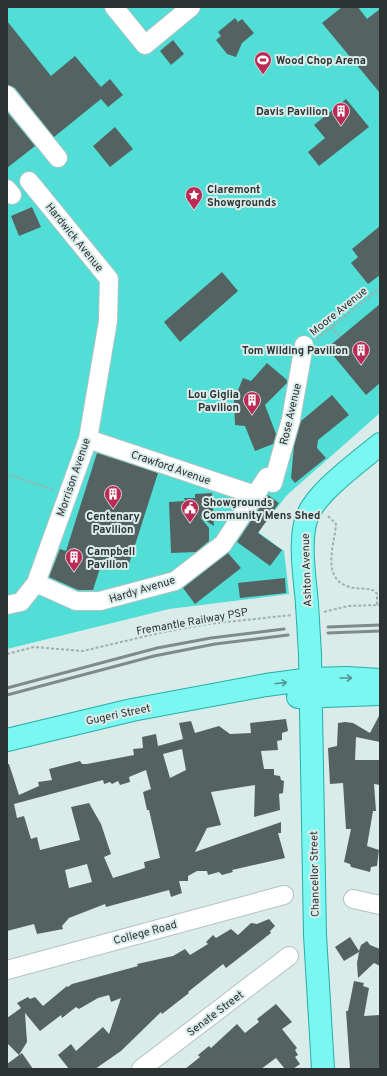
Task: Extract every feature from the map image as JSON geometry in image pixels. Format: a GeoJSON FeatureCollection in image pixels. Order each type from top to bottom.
{"type":"FeatureCollection","features":[{"type":"Feature","properties":{"kind":"main road","name":"Ashton Avenue"},"geometry":{"type":"LineString","coordinates":[[311,687],[304,531],[309,511],[319,497],[380,444]]}},
{"type":"Feature","properties":{"kind":"main road","name":"Gugeri Street"},"geometry":{"type":"LineString","coordinates":[[7,740],[132,710],[229,692],[262,700],[347,678],[380,680]]}},
{"type":"Feature","properties":{"kind":"main road","name":"Gugeri Street"},"geometry":{"type":"LineString","coordinates":[[311,687],[380,694]]}},
{"type":"Feature","properties":{"kind":"main road","name":"Chancellor Street"},"geometry":{"type":"LineString","coordinates":[[311,687],[315,935],[322,1069]]}},
{"type":"Feature","properties":{"kind":"street"},"geometry":{"type":"LineString","coordinates":[[114,7],[145,45],[191,7]]}},
{"type":"Feature","properties":{"kind":"street"},"geometry":{"type":"LineString","coordinates":[[7,95],[58,158]]}},
{"type":"Feature","properties":{"kind":"street","name":"Hardwick Avenue"},"geometry":{"type":"LineString","coordinates":[[29,181],[108,279],[108,321]]}},
{"type":"Feature","properties":{"kind":"street","name":"Morrison Avenue"},"geometry":{"type":"LineString","coordinates":[[36,583],[88,439],[108,321]]}},
{"type":"Feature","properties":{"kind":"street","name":"Rose Avenue"},"geometry":{"type":"LineString","coordinates":[[270,480],[291,419],[308,344]]}},
{"type":"Feature","properties":{"kind":"street","name":"Crawford Avenue"},"geometry":{"type":"LineString","coordinates":[[88,439],[255,496]]}},
{"type":"Feature","properties":{"kind":"street","name":"Hardy Avenue"},"geometry":{"type":"LineString","coordinates":[[36,583],[76,601],[100,601],[175,581],[223,544],[255,496],[270,480]]}},
{"type":"Feature","properties":{"kind":"street"},"geometry":{"type":"LineString","coordinates":[[7,605],[21,602],[36,583]]}},
{"type":"Feature","properties":{"kind":"street","name":"College Road"},"geometry":{"type":"LineString","coordinates":[[7,970],[284,894]]}},
{"type":"Feature","properties":{"kind":"street"},"geometry":{"type":"LineString","coordinates":[[353,899],[380,905]]}},
{"type":"Feature","properties":{"kind":"street","name":"Senate Street"},"geometry":{"type":"LineString","coordinates":[[141,1069],[289,956]]}},
{"type":"Feature","properties":{"kind":"path","name":"Moore Avenue"},"geometry":{"type":"LineString","coordinates":[[308,344],[380,288]]}},
{"type":"Feature","properties":{"kind":"path"},"geometry":{"type":"LineString","coordinates":[[331,327],[340,337]]}},
{"type":"Feature","properties":{"kind":"path"},"geometry":{"type":"LineString","coordinates":[[7,474],[51,489]]}},
{"type":"Feature","properties":{"kind":"path"},"geometry":{"type":"LineString","coordinates":[[328,516],[336,524],[332,540],[331,561],[334,575],[338,581],[347,586],[375,591],[377,594],[377,605]]}},
{"type":"Feature","properties":{"kind":"path","name":"Fremantle Railway PSP"},"geometry":{"type":"LineString","coordinates":[[7,654],[34,647],[83,651],[159,633],[215,624],[350,605],[380,605]]}},
{"type":"Feature","properties":{"kind":"shaded area","name":"Claremont Showgrounds"},"geometry":{"type":"Polygon","coordinates":[[[7,7],[380,7],[380,413],[287,495],[258,532],[284,551],[289,594],[169,609],[7,649],[7,7]]]}},
{"type":"Feature","properties":{"kind":"building"},"geometry":{"type":"Polygon","coordinates":[[[342,7],[358,7],[367,19],[380,9],[380,93],[322,23],[342,7]]]}},
{"type":"Feature","properties":{"kind":"building"},"geometry":{"type":"Polygon","coordinates":[[[235,18],[238,22],[242,19],[254,33],[242,43],[236,57],[227,54],[216,40],[221,36],[218,32],[235,18]]]}},
{"type":"Feature","properties":{"kind":"building"},"geometry":{"type":"Polygon","coordinates":[[[7,21],[51,76],[75,56],[101,87],[110,79],[123,95],[108,107],[101,99],[54,137],[15,88],[7,85],[7,21]]]}},
{"type":"Feature","properties":{"kind":"building"},"geometry":{"type":"Polygon","coordinates":[[[173,40],[184,54],[171,65],[160,51],[173,40]]]}},
{"type":"Feature","properties":{"kind":"building","name":"Davis Pavilion"},"geometry":{"type":"Polygon","coordinates":[[[346,99],[369,127],[319,166],[308,152],[325,138],[314,125],[346,99]]]}},
{"type":"Feature","properties":{"kind":"building"},"geometry":{"type":"Polygon","coordinates":[[[7,112],[35,146],[7,168],[7,112]]]}},
{"type":"Feature","properties":{"kind":"building"},"geometry":{"type":"Polygon","coordinates":[[[115,127],[133,149],[110,167],[93,146],[115,127]]]}},
{"type":"Feature","properties":{"kind":"building"},"geometry":{"type":"Polygon","coordinates":[[[32,207],[41,227],[19,236],[11,216],[32,207]]]}},
{"type":"Feature","properties":{"kind":"building"},"geometry":{"type":"Polygon","coordinates":[[[380,226],[380,275],[368,284],[351,263],[358,257],[352,249],[380,226]]]}},
{"type":"Feature","properties":{"kind":"building"},"geometry":{"type":"Polygon","coordinates":[[[222,272],[238,291],[180,342],[164,322],[222,272]]]}},
{"type":"Feature","properties":{"kind":"building","name":"Tom Wilding Pavilion"},"geometry":{"type":"Polygon","coordinates":[[[380,304],[380,383],[366,395],[327,348],[380,304]]]}},
{"type":"Feature","properties":{"kind":"building","name":"Lou Giglia Pavilion"},"geometry":{"type":"Polygon","coordinates":[[[267,363],[287,380],[287,383],[265,405],[276,434],[273,444],[255,451],[245,426],[235,425],[234,400],[243,378],[251,381],[267,363]]]}},
{"type":"Feature","properties":{"kind":"building"},"geometry":{"type":"Polygon","coordinates":[[[332,395],[349,415],[318,440],[317,448],[326,458],[295,483],[291,478],[294,446],[301,421],[332,395]]]}},
{"type":"Feature","properties":{"kind":"building","name":"Centenary Pavilion"},"geometry":{"type":"Polygon","coordinates":[[[97,453],[158,473],[128,567],[103,559],[93,590],[78,590],[49,577],[60,549],[66,551],[97,453]]]}},
{"type":"Feature","properties":{"kind":"building"},"geometry":{"type":"Polygon","coordinates":[[[212,493],[214,526],[200,517],[209,528],[209,541],[196,552],[171,553],[169,502],[185,501],[184,498],[195,498],[195,494],[212,493]]]}},
{"type":"Feature","properties":{"kind":"building"},"geometry":{"type":"Polygon","coordinates":[[[268,495],[279,503],[258,533],[282,550],[270,566],[237,542],[268,495]]]}},
{"type":"Feature","properties":{"kind":"building"},"geometry":{"type":"Polygon","coordinates":[[[228,553],[241,568],[195,604],[183,588],[228,553]]]}},
{"type":"Feature","properties":{"kind":"building"},"geometry":{"type":"Polygon","coordinates":[[[285,578],[286,593],[240,598],[238,583],[285,578]]]}},
{"type":"Feature","properties":{"kind":"building"},"geometry":{"type":"Polygon","coordinates":[[[380,714],[380,742],[356,737],[355,760],[380,760],[380,785],[374,784],[376,811],[373,811],[367,846],[379,850],[377,866],[371,867],[370,872],[351,867],[350,864],[344,862],[351,829],[346,829],[343,783],[330,784],[328,748],[337,746],[338,723],[353,723],[370,733],[380,714]]]}},
{"type":"Feature","properties":{"kind":"building"},"geometry":{"type":"Polygon","coordinates":[[[286,719],[288,731],[282,733],[282,740],[277,741],[278,750],[261,751],[264,769],[274,769],[274,775],[280,776],[281,780],[284,781],[283,793],[279,794],[280,810],[254,817],[255,785],[211,792],[221,825],[207,828],[195,852],[281,822],[281,833],[278,833],[285,858],[232,870],[233,872],[222,875],[219,872],[208,875],[207,871],[197,871],[188,876],[188,881],[179,881],[182,893],[171,897],[169,890],[106,907],[105,904],[69,918],[62,926],[63,929],[37,934],[34,924],[7,931],[7,764],[9,764],[19,795],[39,786],[38,782],[52,780],[49,769],[80,761],[82,764],[87,764],[134,755],[133,749],[143,748],[142,737],[156,734],[158,746],[183,739],[179,723],[191,721],[195,733],[219,726],[230,734],[251,733],[250,723],[286,719]],[[182,749],[163,754],[170,778],[186,770],[182,749]],[[146,770],[129,777],[130,782],[120,785],[118,781],[112,784],[110,782],[104,784],[103,780],[14,804],[17,818],[24,816],[31,839],[37,837],[40,850],[80,840],[71,807],[89,803],[101,824],[111,854],[104,857],[113,878],[145,868],[144,862],[160,858],[149,810],[147,810],[143,792],[151,789],[146,770]],[[87,864],[65,870],[69,888],[92,882],[87,864]]]}},
{"type":"Feature","properties":{"kind":"building"},"geometry":{"type":"Polygon","coordinates":[[[269,919],[275,926],[270,931],[271,933],[226,968],[223,964],[162,1014],[161,1012],[121,1051],[95,1069],[69,1069],[58,1055],[71,1044],[76,1051],[103,1027],[109,1034],[121,998],[111,1002],[109,995],[98,998],[79,1009],[76,1007],[62,1018],[61,1015],[40,1031],[25,1013],[27,1042],[19,1055],[7,1043],[7,1018],[21,1008],[17,1003],[28,997],[30,999],[35,997],[43,1006],[67,986],[68,987],[72,984],[138,966],[137,964],[173,956],[185,949],[190,955],[208,944],[206,942],[213,935],[216,938],[231,929],[238,935],[251,923],[257,924],[269,919]]]}},
{"type":"Feature","properties":{"kind":"building"},"geometry":{"type":"Polygon","coordinates":[[[350,937],[359,951],[361,945],[367,941],[370,945],[380,949],[380,966],[374,963],[358,978],[357,963],[359,952],[344,961],[335,947],[350,937]]]}},
{"type":"Feature","properties":{"kind":"building"},"geometry":{"type":"Polygon","coordinates":[[[354,981],[364,983],[363,986],[369,988],[364,1016],[380,1015],[380,1069],[350,1069],[346,1011],[348,1011],[354,981]]]}},
{"type":"Feature","properties":{"kind":"building"},"geometry":{"type":"Polygon","coordinates":[[[276,1004],[292,1022],[282,1029],[297,1048],[295,1050],[298,1055],[295,1057],[300,1064],[293,1069],[285,1069],[276,1058],[261,1069],[185,1069],[200,1057],[198,1055],[209,1046],[211,1048],[237,1024],[245,1033],[259,1022],[257,1019],[276,1004]]]}},
{"type":"Feature","properties":{"kind":"building"},"geometry":{"type":"Polygon","coordinates":[[[22,1053],[33,1069],[7,1069],[7,1064],[22,1053]]]}},
{"type":"Feature","properties":{"kind":"railway"},"geometry":{"type":"LineString","coordinates":[[328,627],[380,625]]}},
{"type":"Feature","properties":{"kind":"railway"},"geometry":{"type":"LineString","coordinates":[[7,688],[157,648],[211,638],[284,629]]}},
{"type":"Feature","properties":{"kind":"railway"},"geometry":{"type":"LineString","coordinates":[[328,633],[380,631]]}},
{"type":"Feature","properties":{"kind":"railway"},"geometry":{"type":"LineString","coordinates":[[7,695],[154,656],[215,644],[288,635]]}},
{"type":"Feature","properties":{"kind":"place","name":"Wood Chop Arena"},"geometry":{"type":"Point","coordinates":[263,75]}},
{"type":"Feature","properties":{"kind":"place","name":"Davis Pavilion"},"geometry":{"type":"Point","coordinates":[341,126]}},
{"type":"Feature","properties":{"kind":"place","name":"Claremont Showgrounds"},"geometry":{"type":"Point","coordinates":[194,210]}},
{"type":"Feature","properties":{"kind":"place","name":"Tom Wilding Pavilion"},"geometry":{"type":"Point","coordinates":[361,365]}},
{"type":"Feature","properties":{"kind":"place","name":"Lou Giglia Pavilion"},"geometry":{"type":"Point","coordinates":[252,415]}},
{"type":"Feature","properties":{"kind":"place","name":"Centenary Pavilion"},"geometry":{"type":"Point","coordinates":[113,509]}},
{"type":"Feature","properties":{"kind":"place","name":"Showgrounds Community Mens Shed"},"geometry":{"type":"Point","coordinates":[190,523]}},
{"type":"Feature","properties":{"kind":"place","name":"Campbell Pavilion"},"geometry":{"type":"Point","coordinates":[74,572]}}]}
